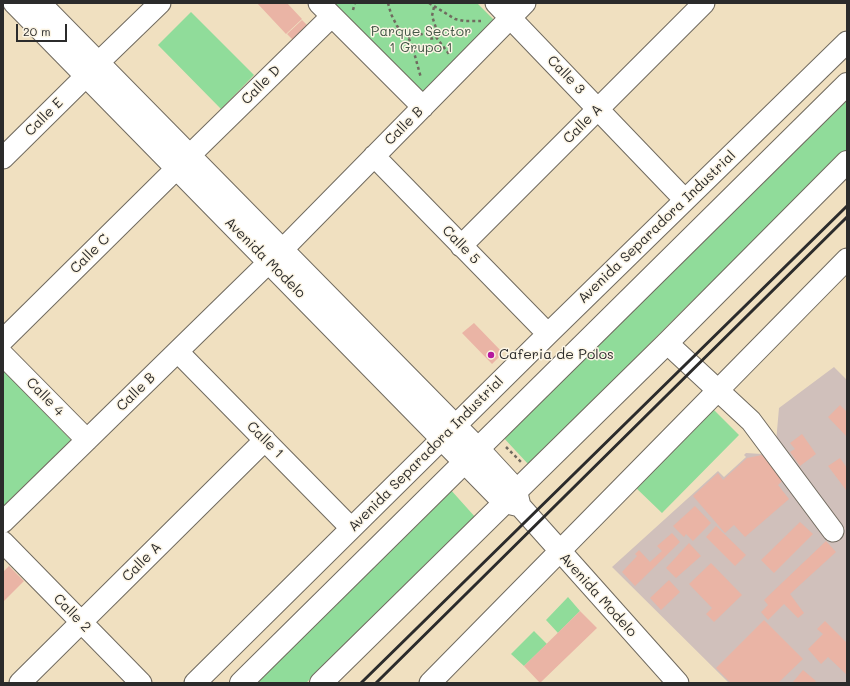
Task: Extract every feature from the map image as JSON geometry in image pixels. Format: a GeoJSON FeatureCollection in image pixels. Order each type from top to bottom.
{"type":"FeatureCollection","features":[{"type":"Feature","properties":{"kind":"main road"},"geometry":{"type":"LineString","coordinates":[[241,683],[847,84]]}},
{"type":"Feature","properties":{"kind":"main road"},"geometry":{"type":"LineString","coordinates":[[320,683],[513,499],[847,162]]}},
{"type":"Feature","properties":{"kind":"street","name":"Avenida Modelo"},"geometry":{"type":"LineString","coordinates":[[14,3],[93,69]]}},
{"type":"Feature","properties":{"kind":"street","name":"Avenida Modelo"},"geometry":{"type":"LineString","coordinates":[[40,3],[93,69],[472,454],[678,683]]}},
{"type":"Feature","properties":{"kind":"street","name":"Calle E"},"geometry":{"type":"LineString","coordinates":[[3,158],[160,3]]}},
{"type":"Feature","properties":{"kind":"street","name":"Calle 3"},"geometry":{"type":"LineString","coordinates":[[496,3],[685,200]]}},
{"type":"Feature","properties":{"kind":"street","name":"Calle B"},"geometry":{"type":"LineString","coordinates":[[3,522],[276,256],[525,3]]}},
{"type":"Feature","properties":{"kind":"street","name":"Calle A"},"geometry":{"type":"LineString","coordinates":[[461,246],[704,3]]}},
{"type":"Feature","properties":{"kind":"street"},"geometry":{"type":"LineString","coordinates":[[325,9],[423,107]]}},
{"type":"Feature","properties":{"kind":"street","name":"Calle D"},"geometry":{"type":"LineString","coordinates":[[184,162],[325,9]]}},
{"type":"Feature","properties":{"kind":"street","name":"Avenida Separadora Industrial"},"geometry":{"type":"LineString","coordinates":[[195,683],[548,334],[847,42]]}},
{"type":"Feature","properties":{"kind":"street","name":"Calle 5"},"geometry":{"type":"LineString","coordinates":[[374,156],[548,334]]}},
{"type":"Feature","properties":{"kind":"street","name":"Calle C"},"geometry":{"type":"LineString","coordinates":[[3,340],[184,162]]}},
{"type":"Feature","properties":{"kind":"street"},"geometry":{"type":"LineString","coordinates":[[430,683],[717,390],[844,266]]}},
{"type":"Feature","properties":{"kind":"street"},"geometry":{"type":"LineString","coordinates":[[666,343],[751,420],[833,531]]}},
{"type":"Feature","properties":{"kind":"street","name":"Calle 1"},"geometry":{"type":"LineString","coordinates":[[178,352],[351,528]]}},
{"type":"Feature","properties":{"kind":"street","name":"Calle 4"},"geometry":{"type":"LineString","coordinates":[[3,355],[87,440]]}},
{"type":"Feature","properties":{"kind":"street","name":"Calle A"},"geometry":{"type":"LineString","coordinates":[[20,683],[265,440]]}},
{"type":"Feature","properties":{"kind":"street","name":"Calle 2"},"geometry":{"type":"LineString","coordinates":[[3,542],[141,683]]}},
{"type":"Feature","properties":{"kind":"path"},"geometry":{"type":"LineString","coordinates":[[388,3],[391,14],[397,26],[408,37],[416,55],[421,80]]}},
{"type":"Feature","properties":{"kind":"path"},"geometry":{"type":"LineString","coordinates":[[429,3],[445,14],[464,21],[486,21]]}},
{"type":"Feature","properties":{"kind":"path"},"geometry":{"type":"LineString","coordinates":[[434,7],[432,16],[438,31],[436,36]]}},
{"type":"Feature","properties":{"kind":"path"},"geometry":{"type":"LineString","coordinates":[[427,33],[429,28],[436,28]]}},
{"type":"Feature","properties":{"kind":"path"},"geometry":{"type":"LineString","coordinates":[[408,37],[427,33]]}},
{"type":"Feature","properties":{"kind":"path"},"geometry":{"type":"LineString","coordinates":[[427,33],[429,37],[432,38],[436,36]]}},
{"type":"Feature","properties":{"kind":"path"},"geometry":{"type":"LineString","coordinates":[[436,36],[451,55]]}},
{"type":"Feature","properties":{"kind":"shaded area"},"geometry":{"type":"Polygon","coordinates":[[[834,367],[847,380],[847,683],[729,683],[612,567],[718,471],[724,477],[746,457],[744,455],[746,453],[762,454],[776,442],[779,408],[834,367]]]}},
{"type":"Feature","properties":{"kind":"green space","name":"Parque Sector 1 Grupo 1"},"geometry":{"type":"Polygon","coordinates":[[[331,3],[477,3],[495,21],[422,94],[331,3]]]}},
{"type":"Feature","properties":{"kind":"green space"},"geometry":{"type":"Polygon","coordinates":[[[191,12],[254,75],[221,109],[158,45],[191,12]]]}},
{"type":"Feature","properties":{"kind":"green space"},"geometry":{"type":"Polygon","coordinates":[[[847,100],[847,150],[685,308],[529,465],[501,435],[847,100]]]}},
{"type":"Feature","properties":{"kind":"green space"},"geometry":{"type":"Polygon","coordinates":[[[3,370],[74,443],[3,513],[3,370]]]}},
{"type":"Feature","properties":{"kind":"green space"},"geometry":{"type":"Polygon","coordinates":[[[712,408],[739,435],[662,513],[635,487],[712,408]]]}},
{"type":"Feature","properties":{"kind":"green space"},"geometry":{"type":"Polygon","coordinates":[[[450,489],[476,518],[306,683],[253,683],[450,489]]]}},
{"type":"Feature","properties":{"kind":"green space"},"geometry":{"type":"Polygon","coordinates":[[[568,597],[580,611],[558,633],[546,620],[568,597]]]}},
{"type":"Feature","properties":{"kind":"green space"},"geometry":{"type":"Polygon","coordinates":[[[534,631],[547,644],[524,666],[511,654],[534,631]]]}},
{"type":"Feature","properties":{"kind":"building"},"geometry":{"type":"Polygon","coordinates":[[[257,3],[287,3],[302,19],[286,34],[257,3]]]}},
{"type":"Feature","properties":{"kind":"building"},"geometry":{"type":"Polygon","coordinates":[[[302,20],[310,28],[295,42],[287,34],[302,20]]]}},
{"type":"Feature","properties":{"kind":"building"},"geometry":{"type":"Polygon","coordinates":[[[474,323],[503,353],[492,364],[462,333],[474,323]]]}},
{"type":"Feature","properties":{"kind":"building"},"geometry":{"type":"Polygon","coordinates":[[[840,405],[847,412],[847,437],[828,417],[840,405]]]}},
{"type":"Feature","properties":{"kind":"building"},"geometry":{"type":"Polygon","coordinates":[[[802,434],[816,454],[800,466],[790,452],[795,449],[790,443],[802,434]]]}},
{"type":"Feature","properties":{"kind":"building"},"geometry":{"type":"Polygon","coordinates":[[[762,455],[784,479],[778,485],[789,499],[745,537],[734,525],[725,533],[693,496],[718,473],[723,480],[747,458],[762,455]]]}},
{"type":"Feature","properties":{"kind":"building"},"geometry":{"type":"Polygon","coordinates":[[[840,458],[847,468],[846,490],[828,466],[840,458]]]}},
{"type":"Feature","properties":{"kind":"building"},"geometry":{"type":"Polygon","coordinates":[[[695,506],[711,523],[693,541],[686,534],[684,537],[673,526],[695,506]]]}},
{"type":"Feature","properties":{"kind":"building"},"geometry":{"type":"Polygon","coordinates":[[[800,522],[813,534],[774,573],[761,560],[800,522]]]}},
{"type":"Feature","properties":{"kind":"building"},"geometry":{"type":"Polygon","coordinates":[[[716,526],[746,555],[735,566],[706,537],[716,526]]]}},
{"type":"Feature","properties":{"kind":"building"},"geometry":{"type":"Polygon","coordinates":[[[672,533],[680,542],[635,586],[622,572],[637,556],[635,554],[639,550],[650,562],[662,551],[657,546],[672,533]]]}},
{"type":"Feature","properties":{"kind":"building"},"geometry":{"type":"Polygon","coordinates":[[[826,541],[836,552],[790,594],[804,613],[798,618],[784,604],[768,620],[761,612],[768,605],[764,600],[826,541]]]}},
{"type":"Feature","properties":{"kind":"building"},"geometry":{"type":"Polygon","coordinates":[[[689,543],[701,556],[676,578],[666,568],[689,543]]]}},
{"type":"Feature","properties":{"kind":"building"},"geometry":{"type":"Polygon","coordinates":[[[711,563],[742,595],[714,622],[706,614],[712,608],[689,584],[711,563]]]}},
{"type":"Feature","properties":{"kind":"building"},"geometry":{"type":"Polygon","coordinates":[[[9,566],[24,581],[3,602],[3,572],[9,566]]]}},
{"type":"Feature","properties":{"kind":"building"},"geometry":{"type":"Polygon","coordinates":[[[669,580],[680,592],[661,610],[650,598],[669,580]]]}},
{"type":"Feature","properties":{"kind":"building"},"geometry":{"type":"Polygon","coordinates":[[[580,611],[597,628],[540,683],[524,666],[580,611]]]}},
{"type":"Feature","properties":{"kind":"building"},"geometry":{"type":"Polygon","coordinates":[[[764,620],[803,659],[778,683],[731,683],[716,668],[764,620]]]}},
{"type":"Feature","properties":{"kind":"building"},"geometry":{"type":"Polygon","coordinates":[[[825,621],[847,643],[847,675],[828,657],[821,664],[808,649],[823,634],[817,629],[825,621]]]}},
{"type":"Feature","properties":{"kind":"building"},"geometry":{"type":"Polygon","coordinates":[[[803,670],[816,681],[814,683],[793,682],[803,670]]]}},
{"type":"Feature","properties":{"kind":"railway"},"geometry":{"type":"LineString","coordinates":[[361,683],[847,206]]}},
{"type":"Feature","properties":{"kind":"railway"},"geometry":{"type":"LineString","coordinates":[[376,683],[847,217]]}},
{"type":"Feature","properties":{"kind":"place","name":"Caferia de Polos"},"geometry":{"type":"Point","coordinates":[491,355]}}]}
